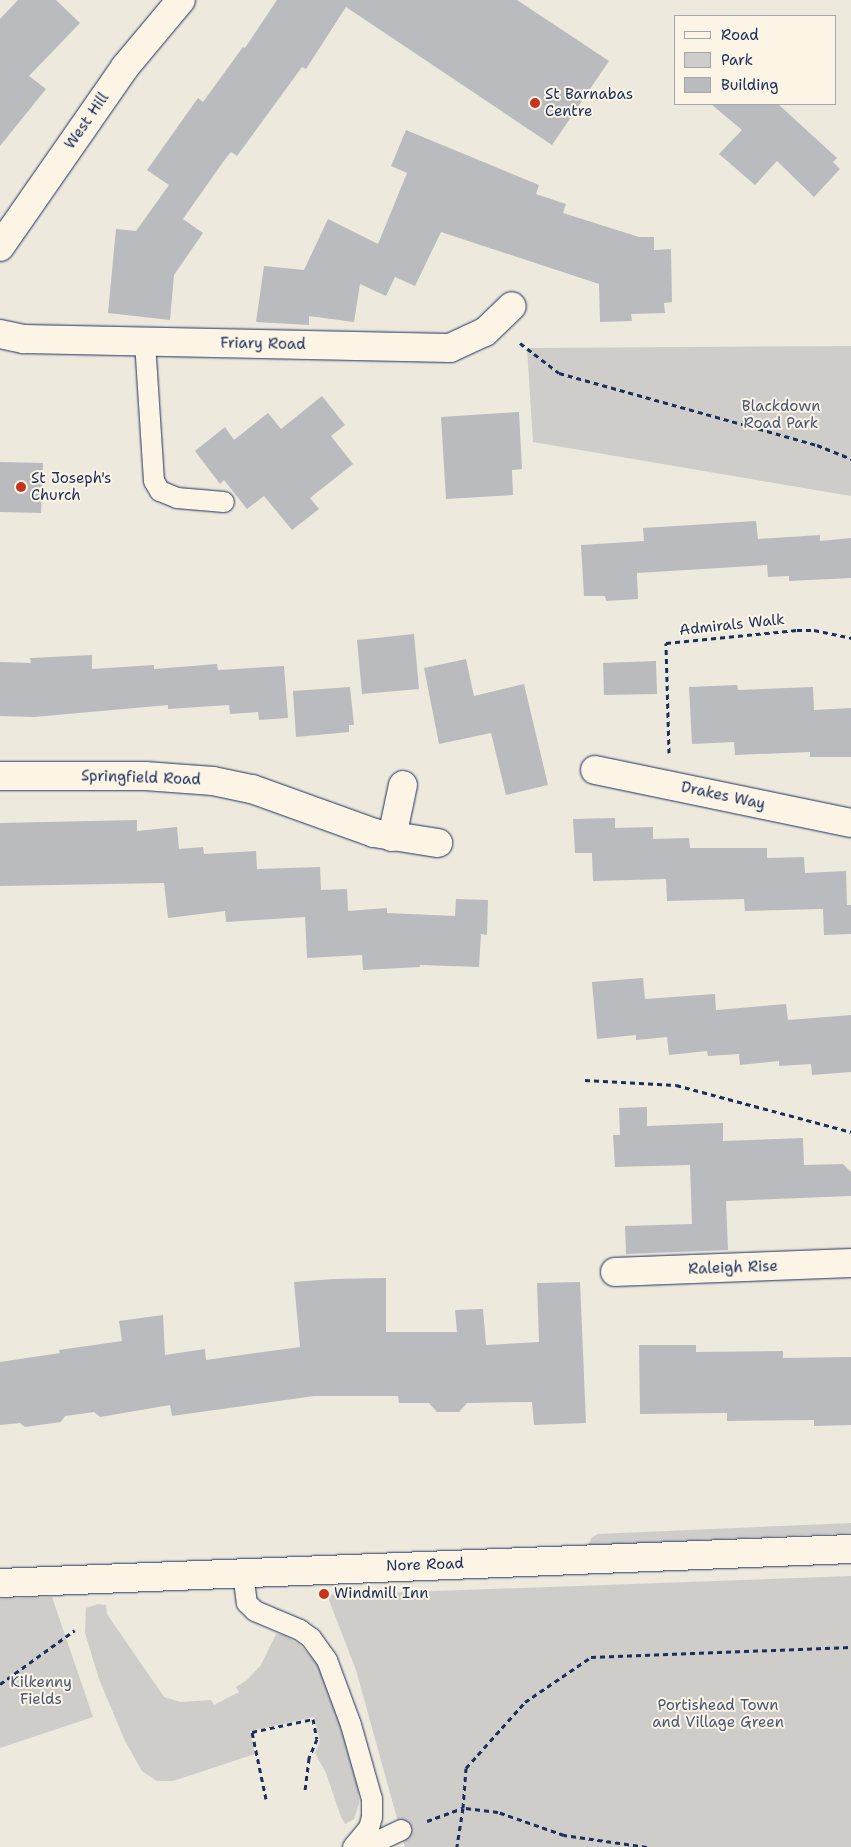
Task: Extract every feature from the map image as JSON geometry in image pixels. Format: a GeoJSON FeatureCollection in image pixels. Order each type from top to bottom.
{"type":"FeatureCollection","features":[{"type":"Feature","properties":{"kind":"street","name":"West Hill"},"geometry":{"type":"LineString","coordinates":[[0,247],[125,67],[181,0]]}},
{"type":"Feature","properties":{"kind":"street","name":"Friary Road"},"geometry":{"type":"LineString","coordinates":[[0,334],[24,339],[450,348],[475,338],[504,314]]}},
{"type":"Feature","properties":{"kind":"street","name":"Drakes Way"},"geometry":{"type":"LineString","coordinates":[[595,770],[851,823]]}},
{"type":"Feature","properties":{"kind":"street","name":"Springfield Road"},"geometry":{"type":"LineString","coordinates":[[0,776],[145,776],[213,781],[252,790],[356,827],[392,837],[438,843]]}},
{"type":"Feature","properties":{"kind":"street"},"geometry":{"type":"LineString","coordinates":[[392,837],[403,785]]}},
{"type":"Feature","properties":{"kind":"street","name":"Raleigh Rise"},"geometry":{"type":"LineString","coordinates":[[615,1272],[851,1263]]}},
{"type":"Feature","properties":{"kind":"street","name":"Nore Road"},"geometry":{"type":"LineString","coordinates":[[0,1583],[851,1549]]}},
{"type":"Feature","properties":{"kind":"lane"},"geometry":{"type":"LineString","coordinates":[[144,342],[154,481],[160,491],[177,498],[224,502]]}},
{"type":"Feature","properties":{"kind":"lane"},"geometry":{"type":"LineString","coordinates":[[243,1572],[248,1603],[255,1611],[300,1630],[311,1638],[327,1660],[354,1734],[368,1781],[373,1808],[369,1828],[353,1847]]}},
{"type":"Feature","properties":{"kind":"lane"},"geometry":{"type":"LineString","coordinates":[[365,1847],[401,1830]]}},
{"type":"Feature","properties":{"kind":"path"},"geometry":{"type":"LineString","coordinates":[[504,314],[559,373],[817,445],[851,459]]}},
{"type":"Feature","properties":{"kind":"path","name":"Admirals Walk"},"geometry":{"type":"LineString","coordinates":[[670,785],[666,643],[797,630],[814,630],[851,638]]}},
{"type":"Feature","properties":{"kind":"path"},"geometry":{"type":"LineString","coordinates":[[585,1080],[676,1085],[851,1132]]}},
{"type":"Feature","properties":{"kind":"path"},"geometry":{"type":"LineString","coordinates":[[0,1684],[75,1630]]}},
{"type":"Feature","properties":{"kind":"path"},"geometry":{"type":"LineString","coordinates":[[457,1847],[463,1808],[466,1768],[525,1702],[591,1657],[851,1647]]}},
{"type":"Feature","properties":{"kind":"path"},"geometry":{"type":"LineString","coordinates":[[266,1799],[252,1732],[313,1719],[317,1739],[310,1758],[305,1790]]}},
{"type":"Feature","properties":{"kind":"path"},"geometry":{"type":"LineString","coordinates":[[401,1830],[463,1808],[498,1812],[564,1835],[647,1847]]}},
{"type":"Feature","properties":{"kind":"green space","name":"Blackdown Road Park"},"geometry":{"type":"Polygon","coordinates":[[[851,346],[851,496],[533,442],[527,348],[851,346]]]}},
{"type":"Feature","properties":{"kind":"green space"},"geometry":{"type":"Polygon","coordinates":[[[851,1523],[851,1533],[589,1545],[591,1538],[598,1534],[851,1523]]]}},
{"type":"Feature","properties":{"kind":"green space","name":"Portishead Town and Village Green"},"geometry":{"type":"Polygon","coordinates":[[[851,1576],[851,1847],[405,1847],[356,1670],[327,1595],[851,1576]]]}},
{"type":"Feature","properties":{"kind":"green space","name":"Kilkenny Fields"},"geometry":{"type":"Polygon","coordinates":[[[52,1597],[93,1717],[0,1748],[0,1599],[52,1597]]]}},
{"type":"Feature","properties":{"kind":"green space"},"geometry":{"type":"Polygon","coordinates":[[[98,1604],[106,1605],[107,1614],[164,1697],[181,1702],[211,1700],[214,1705],[239,1692],[236,1687],[247,1680],[261,1665],[276,1634],[284,1635],[299,1644],[318,1664],[326,1677],[358,1785],[359,1804],[354,1819],[345,1824],[326,1773],[315,1753],[320,1741],[314,1717],[250,1731],[255,1754],[173,1781],[157,1781],[142,1771],[125,1741],[99,1679],[85,1633],[86,1608],[98,1604]]]}},
{"type":"Feature","properties":{"kind":"building"},"geometry":{"type":"Polygon","coordinates":[[[18,0],[56,0],[80,23],[29,76],[46,89],[0,146],[0,19],[18,0]]]}},
{"type":"Feature","properties":{"kind":"building"},"geometry":{"type":"Polygon","coordinates":[[[277,0],[517,0],[609,61],[552,145],[346,7],[306,69],[302,67],[237,156],[231,152],[183,219],[203,233],[174,275],[170,320],[108,313],[116,229],[136,231],[169,185],[147,170],[198,98],[203,102],[243,47],[245,48],[277,0]]]}},
{"type":"Feature","properties":{"kind":"building"},"geometry":{"type":"Polygon","coordinates":[[[712,105],[779,105],[837,158],[833,162],[840,169],[814,197],[777,161],[755,185],[719,154],[742,130],[712,105]]]}},
{"type":"Feature","properties":{"kind":"building"},"geometry":{"type":"Polygon","coordinates":[[[406,130],[539,185],[536,194],[566,204],[563,213],[639,237],[654,237],[654,250],[671,249],[672,302],[664,303],[665,313],[631,314],[632,321],[600,322],[599,284],[441,232],[415,286],[395,277],[386,296],[360,284],[354,322],[309,316],[309,325],[256,322],[264,266],[304,270],[328,219],[378,244],[407,173],[391,166],[406,130]]]}},
{"type":"Feature","properties":{"kind":"building"},"geometry":{"type":"Polygon","coordinates":[[[322,396],[345,425],[331,436],[353,464],[310,498],[319,509],[292,530],[264,496],[247,509],[224,480],[220,484],[195,451],[225,427],[234,440],[268,413],[281,429],[322,396]]]}},
{"type":"Feature","properties":{"kind":"building"},"geometry":{"type":"Polygon","coordinates":[[[519,412],[522,469],[512,470],[513,495],[446,499],[441,417],[519,412]]]}},
{"type":"Feature","properties":{"kind":"building","name":"St Joseph's Church"},"geometry":{"type":"Polygon","coordinates":[[[0,462],[43,463],[41,513],[0,512],[0,462]]]}},
{"type":"Feature","properties":{"kind":"building"},"geometry":{"type":"Polygon","coordinates":[[[756,521],[758,539],[820,535],[820,541],[851,538],[851,578],[789,581],[789,576],[768,577],[767,565],[637,573],[638,599],[606,601],[605,596],[584,596],[581,545],[644,541],[643,528],[756,521]]]}},
{"type":"Feature","properties":{"kind":"building"},"geometry":{"type":"Polygon","coordinates":[[[414,634],[419,689],[362,694],[357,640],[414,634]]]}},
{"type":"Feature","properties":{"kind":"building"},"geometry":{"type":"Polygon","coordinates":[[[92,655],[92,669],[154,665],[154,669],[217,664],[218,670],[284,666],[288,718],[259,720],[258,712],[230,714],[229,705],[168,709],[168,705],[34,717],[0,716],[0,662],[31,663],[30,658],[92,655]]]}},
{"type":"Feature","properties":{"kind":"building"},"geometry":{"type":"Polygon","coordinates":[[[466,659],[474,696],[524,684],[548,785],[506,795],[491,733],[439,744],[424,668],[466,659]]]}},
{"type":"Feature","properties":{"kind":"building"},"geometry":{"type":"Polygon","coordinates":[[[656,661],[657,694],[604,695],[603,663],[656,661]]]}},
{"type":"Feature","properties":{"kind":"building"},"geometry":{"type":"Polygon","coordinates":[[[737,685],[738,690],[813,687],[814,710],[851,708],[851,757],[810,757],[810,752],[735,755],[734,742],[692,744],[689,687],[737,685]]]}},
{"type":"Feature","properties":{"kind":"building"},"geometry":{"type":"Polygon","coordinates":[[[350,687],[354,725],[349,725],[349,732],[296,737],[293,691],[350,687]]]}},
{"type":"Feature","properties":{"kind":"building"},"geometry":{"type":"Polygon","coordinates":[[[615,818],[615,828],[653,827],[653,839],[689,838],[690,848],[767,848],[767,858],[804,857],[805,873],[846,871],[847,905],[851,905],[851,934],[824,935],[823,909],[745,911],[744,899],[667,901],[666,879],[593,881],[592,853],[575,853],[573,819],[615,818]]]}},
{"type":"Feature","properties":{"kind":"building"},"geometry":{"type":"Polygon","coordinates":[[[137,820],[137,831],[177,827],[179,849],[203,847],[204,854],[256,851],[257,869],[320,867],[321,890],[347,889],[348,911],[387,908],[387,913],[455,916],[456,899],[488,900],[487,935],[481,934],[479,967],[420,965],[420,967],[363,970],[362,955],[307,958],[305,917],[226,922],[225,911],[168,918],[164,883],[0,886],[0,823],[137,820]]]}},
{"type":"Feature","properties":{"kind":"building"},"geometry":{"type":"Polygon","coordinates":[[[643,978],[645,999],[715,994],[716,1010],[786,1004],[788,1020],[851,1015],[851,1072],[812,1075],[811,1064],[779,1066],[779,1061],[740,1065],[739,1054],[708,1056],[707,1051],[669,1055],[667,1037],[636,1040],[636,1035],[597,1039],[592,982],[643,978]]]}},
{"type":"Feature","properties":{"kind":"building"},"geometry":{"type":"Polygon","coordinates":[[[647,1107],[647,1126],[723,1123],[723,1141],[803,1138],[804,1165],[843,1164],[851,1172],[851,1196],[726,1201],[728,1250],[626,1254],[625,1226],[692,1224],[690,1165],[615,1167],[613,1135],[620,1135],[619,1108],[647,1107]]]}},
{"type":"Feature","properties":{"kind":"building"},"geometry":{"type":"Polygon","coordinates":[[[386,1278],[386,1332],[457,1332],[455,1310],[483,1309],[486,1345],[539,1342],[537,1283],[580,1282],[586,1423],[534,1425],[532,1402],[467,1403],[459,1412],[437,1412],[429,1403],[399,1403],[398,1396],[314,1396],[172,1416],[170,1405],[100,1417],[94,1412],[65,1416],[61,1422],[25,1427],[20,1423],[0,1425],[0,1362],[60,1353],[59,1350],[122,1341],[119,1321],[163,1315],[165,1355],[205,1349],[206,1360],[300,1347],[294,1282],[386,1278]]]}},
{"type":"Feature","properties":{"kind":"building"},"geometry":{"type":"Polygon","coordinates":[[[639,1345],[696,1345],[696,1352],[783,1351],[783,1358],[851,1357],[851,1425],[814,1426],[814,1420],[727,1421],[727,1413],[640,1414],[639,1345]]]}},
{"type":"Feature","properties":{"kind":"place","name":"St Barnabas Centre"},"geometry":{"type":"Point","coordinates":[535,103]}},
{"type":"Feature","properties":{"kind":"place","name":"St Joseph's Church"},"geometry":{"type":"Point","coordinates":[21,487]}},
{"type":"Feature","properties":{"kind":"place","name":"Windmill Inn"},"geometry":{"type":"Point","coordinates":[324,1594]}}]}
